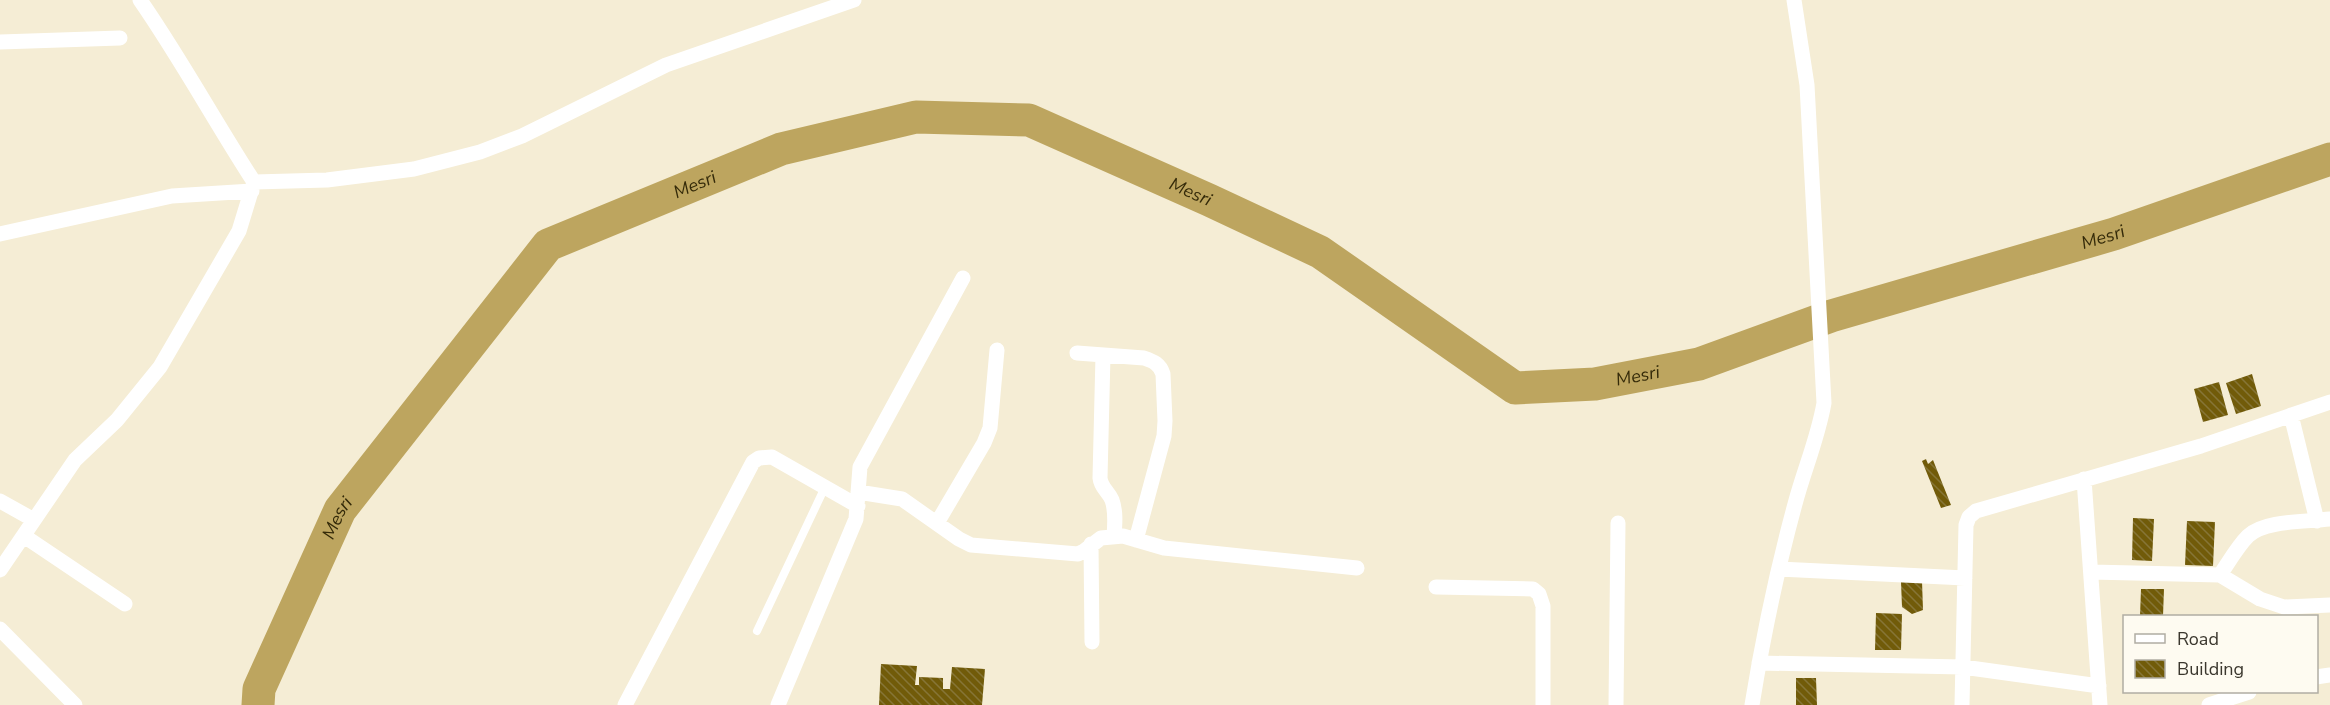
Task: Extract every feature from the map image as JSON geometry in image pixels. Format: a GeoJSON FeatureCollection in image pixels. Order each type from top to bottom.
{"type":"FeatureCollection","features":[{"type":"Feature","properties":{"kind":"street"},"geometry":{"type":"LineString","coordinates":[[0,570],[75,460],[117,420],[160,367],[239,231],[253,186],[172,46],[140,0]]}},
{"type":"Feature","properties":{"kind":"street"},"geometry":{"type":"LineString","coordinates":[[0,234],[172,196],[414,169],[480,152],[522,136],[666,64],[854,0]]}},
{"type":"Feature","properties":{"kind":"street"},"geometry":{"type":"LineString","coordinates":[[1752,705],[1779,568],[1795,503],[1821,420],[1824,391],[1806,85],[1794,0]]}},
{"type":"Feature","properties":{"kind":"street"},"geometry":{"type":"LineString","coordinates":[[0,42],[120,38]]}},
{"type":"Feature","properties":{"kind":"street"},"geometry":{"type":"LineString","coordinates":[[778,705],[856,519],[860,467],[963,278]]}},
{"type":"Feature","properties":{"kind":"street"},"geometry":{"type":"LineString","coordinates":[[937,523],[984,443],[990,428],[997,350]]}},
{"type":"Feature","properties":{"kind":"street"},"geometry":{"type":"LineString","coordinates":[[1077,353],[1144,358],[1161,367],[1165,381],[1164,436],[1136,540]]}},
{"type":"Feature","properties":{"kind":"street"},"geometry":{"type":"LineString","coordinates":[[1103,355],[1100,478],[1102,487],[1112,499],[1115,516],[1114,536]]}},
{"type":"Feature","properties":{"kind":"street"},"geometry":{"type":"LineString","coordinates":[[1962,705],[1966,525],[1976,511],[2201,446],[2330,402]]}},
{"type":"Feature","properties":{"kind":"street"},"geometry":{"type":"LineString","coordinates":[[2220,575],[2247,537],[2257,529],[2268,525],[2324,520],[2291,415]]}},
{"type":"Feature","properties":{"kind":"street"},"geometry":{"type":"LineString","coordinates":[[624,705],[753,462],[759,458],[772,457],[825,487],[858,499],[902,499],[959,539],[983,547],[1078,554],[1101,538],[1114,536],[1164,548],[1357,568]]}},
{"type":"Feature","properties":{"kind":"street"},"geometry":{"type":"LineString","coordinates":[[2084,479],[2100,705]]}},
{"type":"Feature","properties":{"kind":"street"},"geometry":{"type":"LineString","coordinates":[[0,501],[34,520]]}},
{"type":"Feature","properties":{"kind":"street"},"geometry":{"type":"LineString","coordinates":[[1616,705],[1618,523]]}},
{"type":"Feature","properties":{"kind":"street"},"geometry":{"type":"LineString","coordinates":[[24,536],[125,604]]}},
{"type":"Feature","properties":{"kind":"street"},"geometry":{"type":"LineString","coordinates":[[1092,544],[1092,642]]}},
{"type":"Feature","properties":{"kind":"street"},"geometry":{"type":"LineString","coordinates":[[1779,568],[1965,578]]}},
{"type":"Feature","properties":{"kind":"street"},"geometry":{"type":"LineString","coordinates":[[2091,572],[2220,575],[2260,599],[2284,607],[2330,605]]}},
{"type":"Feature","properties":{"kind":"street"},"geometry":{"type":"LineString","coordinates":[[1436,587],[1522,588],[1533,589],[1539,594],[1543,606],[1543,705]]}},
{"type":"Feature","properties":{"kind":"street"},"geometry":{"type":"LineString","coordinates":[[0,629],[75,705]]}},
{"type":"Feature","properties":{"kind":"street"},"geometry":{"type":"LineString","coordinates":[[1759,663],[1963,667],[2099,686]]}},
{"type":"Feature","properties":{"kind":"street"},"geometry":{"type":"LineString","coordinates":[[2209,705],[2246,693]]}},
{"type":"Feature","properties":{"kind":"lane"},"geometry":{"type":"LineString","coordinates":[[757,631],[825,487]]}},
{"type":"Feature","properties":{"kind":"building"},"geometry":{"type":"Polygon","coordinates":[[[2252,374],[2261,406],[2236,414],[2226,383],[2252,374]]]}},
{"type":"Feature","properties":{"kind":"building"},"geometry":{"type":"Polygon","coordinates":[[[2219,382],[2228,415],[2203,422],[2194,389],[2219,382]]]}},
{"type":"Feature","properties":{"kind":"building"},"geometry":{"type":"Polygon","coordinates":[[[1926,459],[1928,464],[1933,460],[1951,505],[1941,508],[1922,461],[1926,459]]]}},
{"type":"Feature","properties":{"kind":"building"},"geometry":{"type":"Polygon","coordinates":[[[2133,518],[2154,519],[2152,561],[2132,560],[2133,518]]]}},
{"type":"Feature","properties":{"kind":"building"},"geometry":{"type":"Polygon","coordinates":[[[2187,521],[2215,522],[2213,566],[2185,565],[2187,521]]]}},
{"type":"Feature","properties":{"kind":"building"},"geometry":{"type":"Polygon","coordinates":[[[1922,581],[1923,610],[1912,614],[1902,607],[1901,582],[1922,581]]]}},
{"type":"Feature","properties":{"kind":"building"},"geometry":{"type":"Polygon","coordinates":[[[2141,589],[2164,589],[2163,615],[2140,615],[2141,589]]]}},
{"type":"Feature","properties":{"kind":"building"},"geometry":{"type":"Polygon","coordinates":[[[1876,613],[1902,614],[1901,650],[1875,650],[1876,613]]]}},
{"type":"Feature","properties":{"kind":"building"},"geometry":{"type":"Polygon","coordinates":[[[881,664],[917,666],[915,685],[919,685],[919,677],[943,678],[943,689],[950,689],[952,667],[985,669],[982,705],[879,705],[881,664]]]}},
{"type":"Feature","properties":{"kind":"building"},"geometry":{"type":"Polygon","coordinates":[[[1796,678],[1816,678],[1817,705],[1796,705],[1796,678]]]}},
{"type":"Feature","properties":{"kind":"waterway","name":"Mesri"},"geometry":{"type":"LineString","coordinates":[[258,705],[259,689],[340,510],[548,245],[781,149],[916,117],[1029,120],[1320,252],[1515,388],[1595,384],[1699,364],[1831,316],[2114,234],[2330,159]]}}]}
